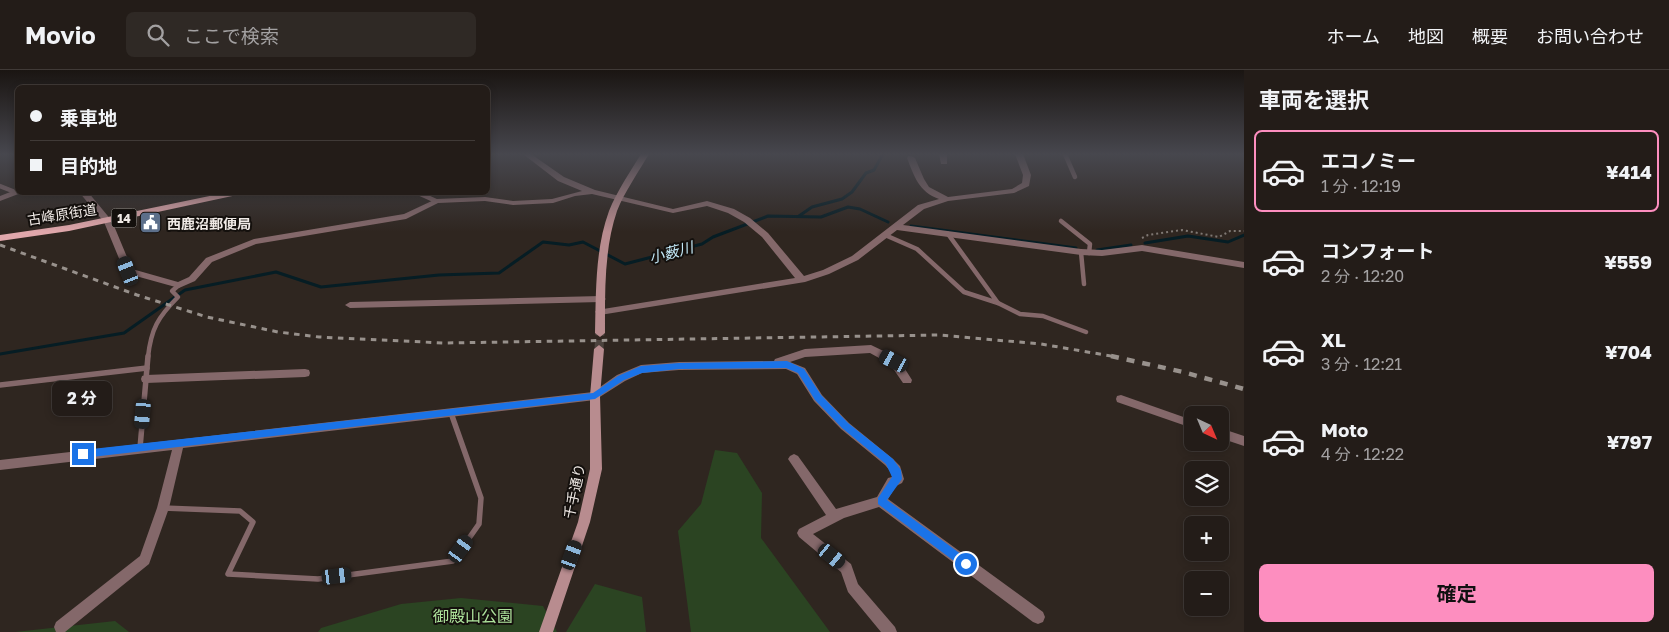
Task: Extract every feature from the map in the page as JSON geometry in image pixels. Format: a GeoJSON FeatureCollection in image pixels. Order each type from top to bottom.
{"type":"FeatureCollection","features":[{"type":"Feature","properties":{"kind":"main road","name":"古峰原街道"},"geometry":{"type":"LineString","coordinates":[[0,238],[108,221],[232,195]]}},
{"type":"Feature","properties":{"kind":"street"},"geometry":{"type":"LineString","coordinates":[[564,180],[592,192],[666,210],[707,203],[731,211],[747,220],[765,235],[802,280]]}},
{"type":"Feature","properties":{"kind":"street"},"geometry":{"type":"LineString","coordinates":[[600,333],[600,312],[607,236],[612,216],[631,180]]}},
{"type":"Feature","properties":{"kind":"street"},"geometry":{"type":"LineString","coordinates":[[920,180],[931,194],[947,199]]}},
{"type":"Feature","properties":{"kind":"street"},"geometry":{"type":"LineString","coordinates":[[600,312],[802,280],[826,272],[855,258],[921,206],[947,199],[1014,191],[1022,188],[1026,184],[1026,180]]}},
{"type":"Feature","properties":{"kind":"street"},"geometry":{"type":"LineString","coordinates":[[0,199],[15,192]]}},
{"type":"Feature","properties":{"kind":"street"},"geometry":{"type":"LineString","coordinates":[[86,195],[108,221],[128,271],[178,285],[192,279],[208,260],[254,242],[406,216],[436,201],[485,199],[513,203],[553,201],[574,194],[592,192]]}},
{"type":"Feature","properties":{"kind":"street"},"geometry":{"type":"LineString","coordinates":[[895,227],[1085,252],[1102,253],[1141,246],[1244,266]]}},
{"type":"Feature","properties":{"kind":"street"},"geometry":{"type":"LineString","coordinates":[[350,305],[601,299]]}},
{"type":"Feature","properties":{"kind":"street","name":"千手通り"},"geometry":{"type":"LineString","coordinates":[[546,632],[584,522],[596,469],[595,396],[599,349]]}},
{"type":"Feature","properties":{"kind":"street"},"geometry":{"type":"LineString","coordinates":[[771,364],[805,353],[871,349],[894,361],[907,380]]}},
{"type":"Feature","properties":{"kind":"street"},"geometry":{"type":"LineString","coordinates":[[0,465],[595,396],[621,378],[641,370],[679,366],[787,365],[801,371],[818,398],[845,426],[896,470],[898,479],[892,482],[881,501],[834,516],[803,533],[846,568],[853,588],[890,632]]}},
{"type":"Feature","properties":{"kind":"street"},"geometry":{"type":"LineString","coordinates":[[146,379],[305,373]]}},
{"type":"Feature","properties":{"kind":"street"},"geometry":{"type":"LineString","coordinates":[[1121,399],[1184,421]]}},
{"type":"Feature","properties":{"kind":"street"},"geometry":{"type":"LineString","coordinates":[[1229,436],[1244,441]]}},
{"type":"Feature","properties":{"kind":"street"},"geometry":{"type":"LineString","coordinates":[[61,627],[145,560],[163,508],[179,444]]}},
{"type":"Feature","properties":{"kind":"street"},"geometry":{"type":"LineString","coordinates":[[794,460],[834,516]]}},
{"type":"Feature","properties":{"kind":"street"},"geometry":{"type":"LineString","coordinates":[[881,501],[1038,617]]}},
{"type":"Feature","properties":{"kind":"lane"},"geometry":{"type":"LineString","coordinates":[[0,186],[15,192]]}},
{"type":"Feature","properties":{"kind":"lane"},"geometry":{"type":"LineString","coordinates":[[423,195],[436,201]]}},
{"type":"Feature","properties":{"kind":"lane"},"geometry":{"type":"LineString","coordinates":[[1062,221],[1090,244],[1085,252],[1084,284]]}},
{"type":"Feature","properties":{"kind":"lane"},"geometry":{"type":"LineString","coordinates":[[948,234],[998,302]]}},
{"type":"Feature","properties":{"kind":"lane"},"geometry":{"type":"LineString","coordinates":[[884,235],[916,249],[964,292],[998,302],[1020,314],[1043,316],[1086,332]]}},
{"type":"Feature","properties":{"kind":"lane"},"geometry":{"type":"LineString","coordinates":[[140,448],[150,336],[161,314],[178,297],[172,291],[178,285]]}},
{"type":"Feature","properties":{"kind":"lane"},"geometry":{"type":"LineString","coordinates":[[0,386],[147,368]]}},
{"type":"Feature","properties":{"kind":"lane"},"geometry":{"type":"LineString","coordinates":[[163,508],[240,511],[253,522],[228,574],[318,579],[453,561],[479,524],[481,498],[451,413]]}},
{"type":"Feature","properties":{"kind":"path"},"geometry":{"type":"LineString","coordinates":[[1141,246],[1140,240],[1148,235],[1182,230],[1219,237],[1230,231],[1244,231]]}},
{"type":"Feature","properties":{"kind":"green space"},"geometry":{"type":"Polygon","coordinates":[[[715,450],[737,453],[762,493],[761,538],[830,632],[691,632],[678,531],[701,504],[715,450]]]}},
{"type":"Feature","properties":{"kind":"green space"},"geometry":{"type":"Polygon","coordinates":[[[595,584],[642,597],[646,632],[566,632],[595,584]]]}},
{"type":"Feature","properties":{"kind":"green space","name":"御殿山公園"},"geometry":{"type":"Polygon","coordinates":[[[461,598],[543,606],[557,632],[318,632],[321,628],[401,604],[461,598]]]}},
{"type":"Feature","properties":{"kind":"green space"},"geometry":{"type":"Polygon","coordinates":[[[115,621],[129,632],[15,632],[115,621]]]}},
{"type":"Feature","properties":{"kind":"waterway"},"geometry":{"type":"LineString","coordinates":[[799,216],[812,207],[842,199],[852,192],[861,180]]}},
{"type":"Feature","properties":{"kind":"waterway","name":"小薮川"},"geometry":{"type":"LineString","coordinates":[[0,354],[124,333],[185,290],[276,272],[321,287],[439,275],[499,273],[543,242],[569,245],[583,242],[625,264],[702,244],[713,237],[768,216],[821,217],[848,207],[860,209],[888,222]]}},
{"type":"Feature","properties":{"kind":"waterway"},"geometry":{"type":"LineString","coordinates":[[911,226],[1076,248]]}},
{"type":"Feature","properties":{"kind":"waterway"},"geometry":{"type":"LineString","coordinates":[[1145,243],[1188,236],[1228,242],[1244,235]]}},
{"type":"Feature","properties":{"kind":"waterway"},"geometry":{"type":"LineString","coordinates":[[1097,250],[1131,245]]}},
{"type":"Feature","properties":{"kind":"tunnel"},"geometry":{"type":"LineString","coordinates":[[599,349],[600,333]]}},
{"type":"Feature","properties":{"kind":"railway"},"geometry":{"type":"LineString","coordinates":[[0,245],[137,295],[207,317],[278,332],[319,337],[444,343],[939,335],[1041,344],[1117,357]]}},
{"type":"Feature","properties":{"kind":"railway"},"geometry":{"type":"LineString","coordinates":[[1111,356],[1183,372],[1244,389]]}},
{"type":"Feature","properties":{"kind":"place","name":"西鹿沼郵便局"},"geometry":{"type":"Point","coordinates":[151,223]}},
{"type":"Feature","properties":{"kind":"route"},"geometry":{"type":"LineString","coordinates":[[83,454],[595,396],[621,378],[641,370],[679,366],[787,365],[801,371],[818,398],[845,426],[896,470],[898,479],[892,482],[881,501],[966,564]]}}]}
